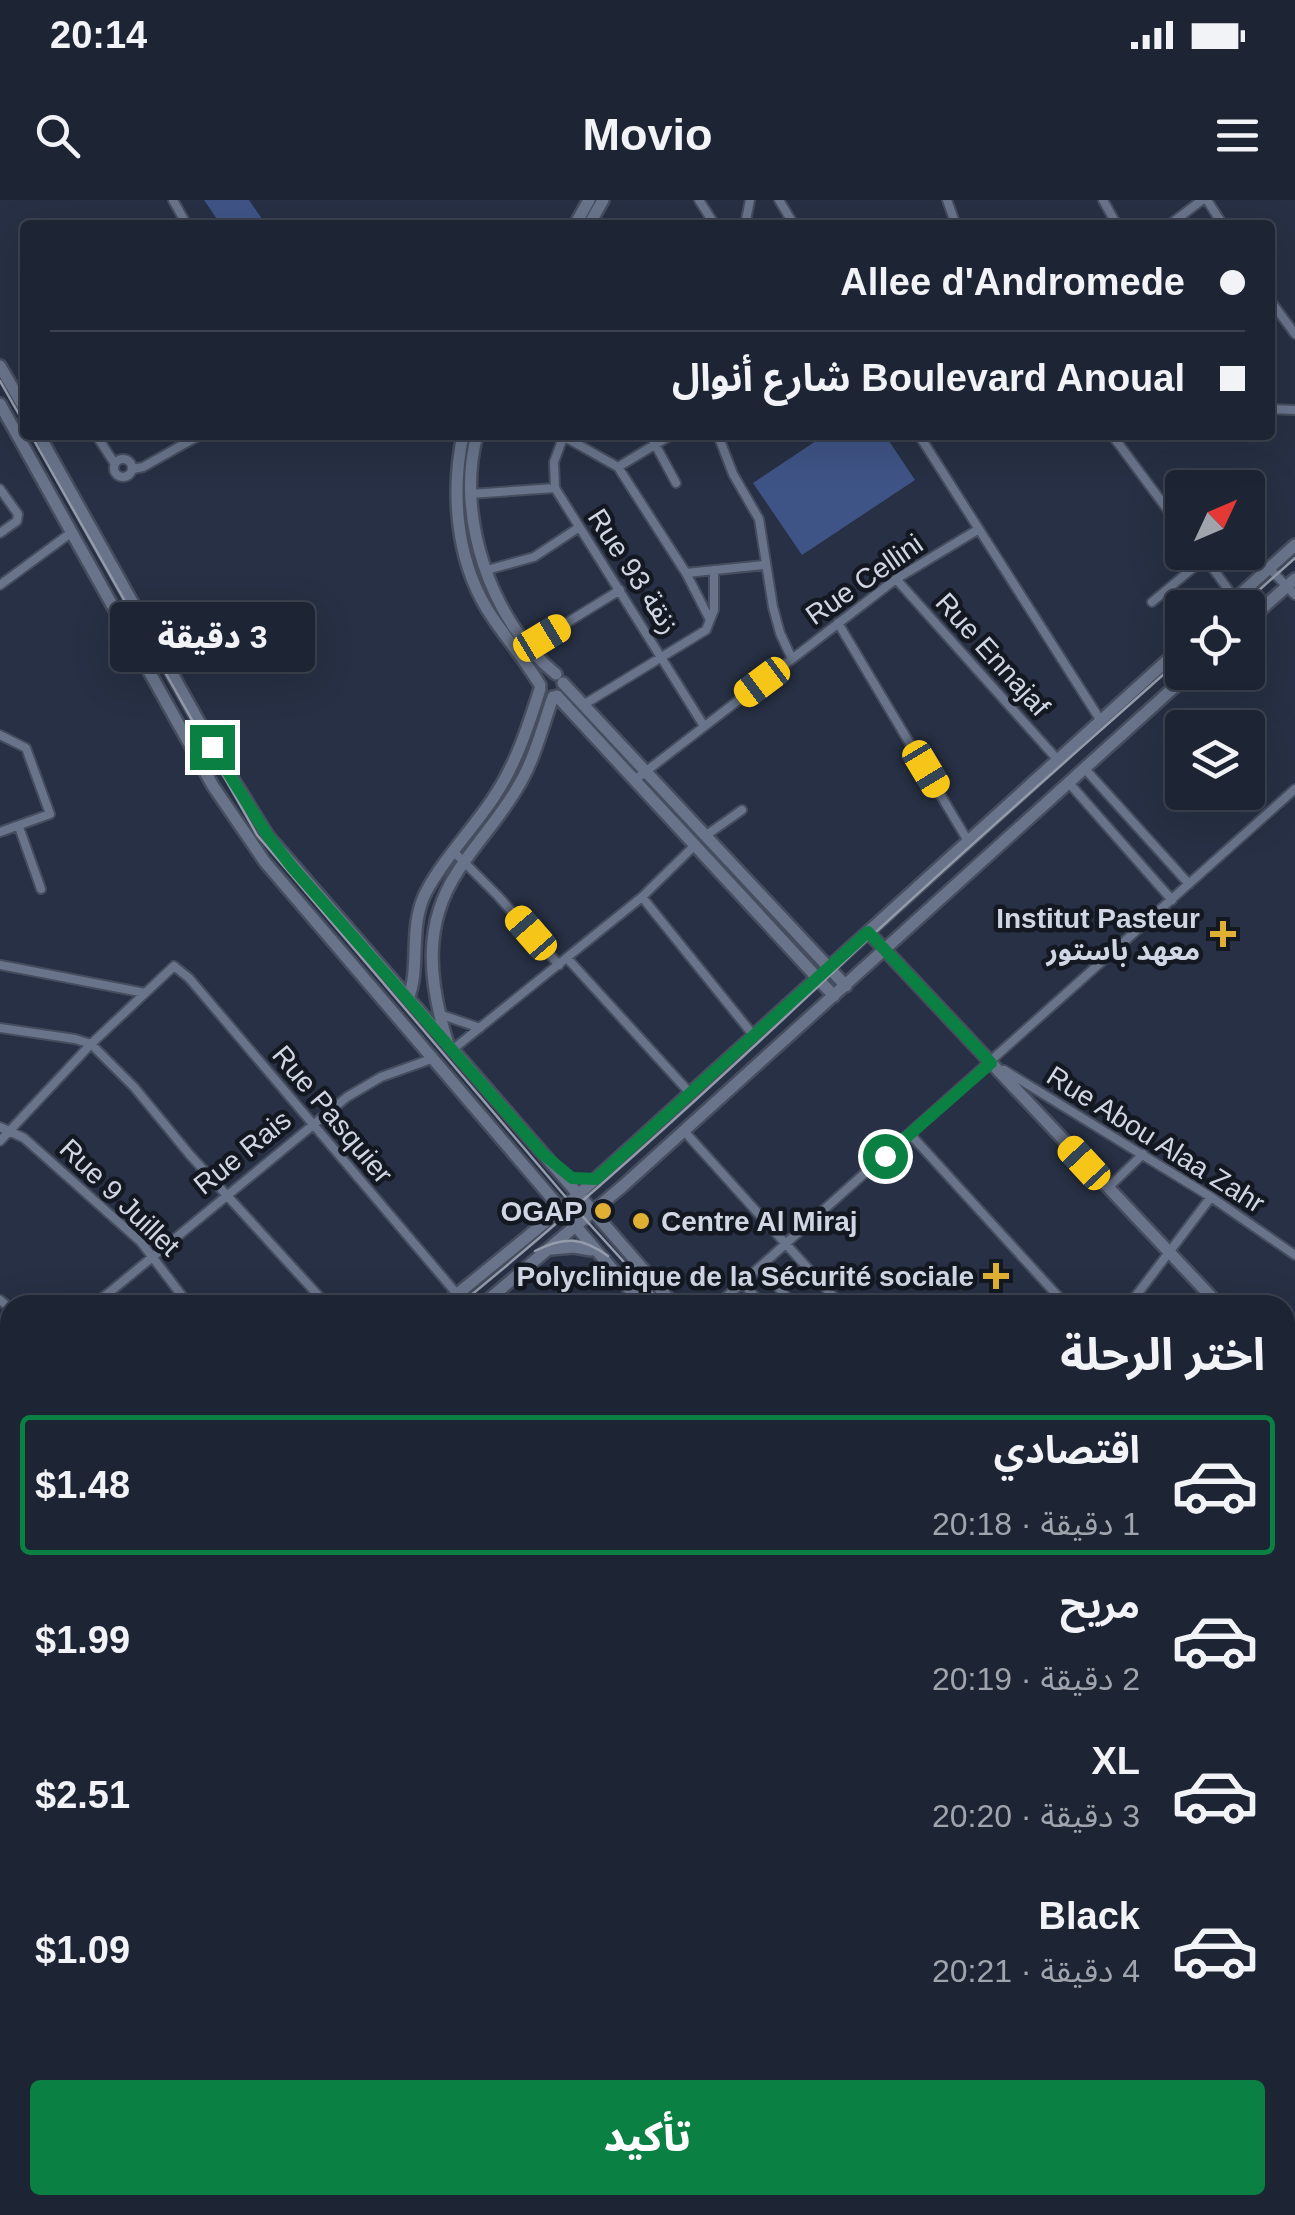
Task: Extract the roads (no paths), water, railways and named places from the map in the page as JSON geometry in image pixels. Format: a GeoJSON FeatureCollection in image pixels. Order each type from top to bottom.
{"type":"FeatureCollection","features":[{"type":"Feature","properties":{"kind":"main road"},"geometry":{"type":"LineString","coordinates":[[0,366],[20,400]]}},
{"type":"Feature","properties":{"kind":"main road"},"geometry":{"type":"LineString","coordinates":[[0,404],[20,440]]}},
{"type":"Feature","properties":{"kind":"main road"},"geometry":{"type":"LineString","coordinates":[[20,440],[235,820],[291,894],[634,1295]]}},
{"type":"Feature","properties":{"kind":"main road"},"geometry":{"type":"LineString","coordinates":[[42,440],[212,747],[268,836],[665,1295]]}},
{"type":"Feature","properties":{"kind":"main road"},"geometry":{"type":"LineString","coordinates":[[462,440],[456,494],[461,535],[478,592],[540,687],[641,775]]}},
{"type":"Feature","properties":{"kind":"main road"},"geometry":{"type":"LineString","coordinates":[[476,440],[470,494],[477,535],[500,602],[528,646],[560,678],[834,996]]}},
{"type":"Feature","properties":{"kind":"main road"},"geometry":{"type":"LineString","coordinates":[[1244,590],[1295,545]]}},
{"type":"Feature","properties":{"kind":"main road"},"geometry":{"type":"LineString","coordinates":[[1265,608],[1292,587]]}},
{"type":"Feature","properties":{"kind":"main road"},"geometry":{"type":"LineString","coordinates":[[457,1294],[577,1196],[1165,662]]}},
{"type":"Feature","properties":{"kind":"main road"},"geometry":{"type":"LineString","coordinates":[[408,999],[413,939],[421,902],[514,762],[545,675],[560,678]]}},
{"type":"Feature","properties":{"kind":"main road"},"geometry":{"type":"LineString","coordinates":[[450,1048],[439,1014],[431,959],[433,926],[446,890],[516,790],[560,678]]}},
{"type":"Feature","properties":{"kind":"main road"},"geometry":{"type":"LineString","coordinates":[[495,1295],[576,1228],[1171,690]]}},
{"type":"Feature","properties":{"kind":"main road"},"geometry":{"type":"LineString","coordinates":[[700,841],[846,986]]}},
{"type":"Feature","properties":{"kind":"main road"},"geometry":{"type":"LineString","coordinates":[[868,932],[1210,1295]]}},
{"type":"Feature","properties":{"kind":"main road"},"geometry":{"type":"LineString","coordinates":[[543,1154],[572,1178],[596,1179]]}},
{"type":"Feature","properties":{"kind":"main road"},"geometry":{"type":"LineString","coordinates":[[551,1250],[583,1247],[596,1252]]}},
{"type":"Feature","properties":{"kind":"street"},"geometry":{"type":"LineString","coordinates":[[1176,220],[1204,200],[1220,220]]}},
{"type":"Feature","properties":{"kind":"street"},"geometry":{"type":"LineString","coordinates":[[1217,214],[1223,200]]}},
{"type":"Feature","properties":{"kind":"street"},"geometry":{"type":"LineString","coordinates":[[1275,307],[1295,334]]}},
{"type":"Feature","properties":{"kind":"street"},"geometry":{"type":"LineString","coordinates":[[99,440],[121,476],[191,440]]}},
{"type":"Feature","properties":{"kind":"street"},"geometry":{"type":"LineString","coordinates":[[456,494],[555,488],[554,462],[562,440]]}},
{"type":"Feature","properties":{"kind":"street"},"geometry":{"type":"LineString","coordinates":[[571,440],[618,467],[686,573],[709,618]]}},
{"type":"Feature","properties":{"kind":"street"},"geometry":{"type":"LineString","coordinates":[[653,440],[676,483]]}},
{"type":"Feature","properties":{"kind":"street"},"geometry":{"type":"LineString","coordinates":[[618,467],[664,440]]}},
{"type":"Feature","properties":{"kind":"street"},"geometry":{"type":"LineString","coordinates":[[720,440],[733,474],[759,519],[780,634],[792,659]]}},
{"type":"Feature","properties":{"kind":"street"},"geometry":{"type":"LineString","coordinates":[[922,440],[1100,721]]}},
{"type":"Feature","properties":{"kind":"street"},"geometry":{"type":"LineString","coordinates":[[1116,440],[1165,505]]}},
{"type":"Feature","properties":{"kind":"street","name":"Rue 93 زنقة"},"geometry":{"type":"LineString","coordinates":[[555,488],[704,726]]}},
{"type":"Feature","properties":{"kind":"street"},"geometry":{"type":"LineString","coordinates":[[0,489],[18,514],[17,521],[0,533]]}},
{"type":"Feature","properties":{"kind":"street"},"geometry":{"type":"LineString","coordinates":[[487,570],[534,557],[578,528]]}},
{"type":"Feature","properties":{"kind":"street","name":"Rue Cellini"},"geometry":{"type":"LineString","coordinates":[[641,775],[896,579],[978,529]]}},
{"type":"Feature","properties":{"kind":"street"},"geometry":{"type":"LineString","coordinates":[[0,585],[72,532]]}},
{"type":"Feature","properties":{"kind":"street"},"geometry":{"type":"LineString","coordinates":[[686,573],[765,565]]}},
{"type":"Feature","properties":{"kind":"street"},"geometry":{"type":"LineString","coordinates":[[1268,568],[1292,587]]}},
{"type":"Feature","properties":{"kind":"street"},"geometry":{"type":"LineString","coordinates":[[582,704],[706,630],[714,610],[714,570]]}},
{"type":"Feature","properties":{"kind":"street"},"geometry":{"type":"LineString","coordinates":[[1152,602],[1187,570]]}},
{"type":"Feature","properties":{"kind":"street","name":"Rue Ennajaf"},"geometry":{"type":"LineString","coordinates":[[896,579],[1057,760]]}},
{"type":"Feature","properties":{"kind":"street"},"geometry":{"type":"LineString","coordinates":[[528,646],[620,590]]}},
{"type":"Feature","properties":{"kind":"street"},"geometry":{"type":"LineString","coordinates":[[838,623],[968,841]]}},
{"type":"Feature","properties":{"kind":"street"},"geometry":{"type":"LineString","coordinates":[[0,734],[26,748],[50,814],[0,832]]}},
{"type":"Feature","properties":{"kind":"street"},"geometry":{"type":"LineString","coordinates":[[1085,769],[1190,884]]}},
{"type":"Feature","properties":{"kind":"street"},"geometry":{"type":"LineString","coordinates":[[1069,783],[1172,900]]}},
{"type":"Feature","properties":{"kind":"street"},"geometry":{"type":"LineString","coordinates":[[729,1295],[1295,789]]}},
{"type":"Feature","properties":{"kind":"street"},"geometry":{"type":"LineString","coordinates":[[450,1048],[568,958],[700,841],[742,810]]}},
{"type":"Feature","properties":{"kind":"street"},"geometry":{"type":"LineString","coordinates":[[18,826],[41,890]]}},
{"type":"Feature","properties":{"kind":"street"},"geometry":{"type":"LineString","coordinates":[[454,852],[559,965]]}},
{"type":"Feature","properties":{"kind":"street"},"geometry":{"type":"LineString","coordinates":[[642,896],[754,1036]]}},
{"type":"Feature","properties":{"kind":"street"},"geometry":{"type":"LineString","coordinates":[[568,958],[690,1093]]}},
{"type":"Feature","properties":{"kind":"street"},"geometry":{"type":"LineString","coordinates":[[0,965],[145,993]]}},
{"type":"Feature","properties":{"kind":"street","name":"Rue Pasquier"},"geometry":{"type":"LineString","coordinates":[[145,993],[174,966],[189,978],[457,1294]]}},
{"type":"Feature","properties":{"kind":"street"},"geometry":{"type":"LineString","coordinates":[[0,1140],[145,993]]}},
{"type":"Feature","properties":{"kind":"street"},"geometry":{"type":"LineString","coordinates":[[439,1014],[480,1028]]}},
{"type":"Feature","properties":{"kind":"street"},"geometry":{"type":"LineString","coordinates":[[0,1028],[91,1044],[134,1087],[224,1194],[318,1295]]}},
{"type":"Feature","properties":{"kind":"street","name":"Rue Rais"},"geometry":{"type":"LineString","coordinates":[[105,1295],[312,1124],[371,1082],[434,1058]]}},
{"type":"Feature","properties":{"kind":"street","name":"Rue Abou Alaa Zahr"},"geometry":{"type":"LineString","coordinates":[[991,1063],[1211,1197],[1295,1255]]}},
{"type":"Feature","properties":{"kind":"street"},"geometry":{"type":"LineString","coordinates":[[0,1126],[11,1129]]}},
{"type":"Feature","properties":{"kind":"street","name":"Rue 9 Juillet"},"geometry":{"type":"LineString","coordinates":[[11,1129],[152,1254],[182,1295]]}},
{"type":"Feature","properties":{"kind":"street"},"geometry":{"type":"LineString","coordinates":[[684,1131],[832,1295]]}},
{"type":"Feature","properties":{"kind":"street"},"geometry":{"type":"LineString","coordinates":[[910,1134],[1057,1295]]}},
{"type":"Feature","properties":{"kind":"street"},"geometry":{"type":"LineString","coordinates":[[1108,1188],[1142,1154]]}},
{"type":"Feature","properties":{"kind":"street"},"geometry":{"type":"LineString","coordinates":[[1137,1295],[1211,1197]]}},
{"type":"Feature","properties":{"kind":"street"},"geometry":{"type":"LineString","coordinates":[[760,1266],[785,1295]]}},
{"type":"Feature","properties":{"kind":"street"},"geometry":{"type":"LineString","coordinates":[[742,1282],[754,1295]]}},
{"type":"Feature","properties":{"kind":"tram line"},"geometry":{"type":"LineString","coordinates":[[0,381],[20,416]]}},
{"type":"Feature","properties":{"kind":"tram line"},"geometry":{"type":"LineString","coordinates":[[34,440],[257,835],[654,1295]]}},
{"type":"Feature","properties":{"kind":"tram line"},"geometry":{"type":"LineString","coordinates":[[1259,590],[1295,558]]}},
{"type":"Feature","properties":{"kind":"tram line"},"geometry":{"type":"LineString","coordinates":[[471,1295],[657,1135],[931,881],[1165,673]]}},
{"type":"Feature","properties":{"kind":"tram line"},"geometry":{"type":"LineString","coordinates":[[535,1251],[573,1241],[590,1245],[608,1256]]}},
{"type":"Feature","properties":{"kind":"place","name":"Institut Pasteur معهد باستور"},"geometry":{"type":"Point","coordinates":[1223,934]}},
{"type":"Feature","properties":{"kind":"place","name":"OGAP"},"geometry":{"type":"Point","coordinates":[603,1211]}},
{"type":"Feature","properties":{"kind":"place","name":"Centre Al Miraj"},"geometry":{"type":"Point","coordinates":[641,1221]}},
{"type":"Feature","properties":{"kind":"place","name":"Polyclinique de la Sécurité sociale"},"geometry":{"type":"Point","coordinates":[996,1276]}}]}
